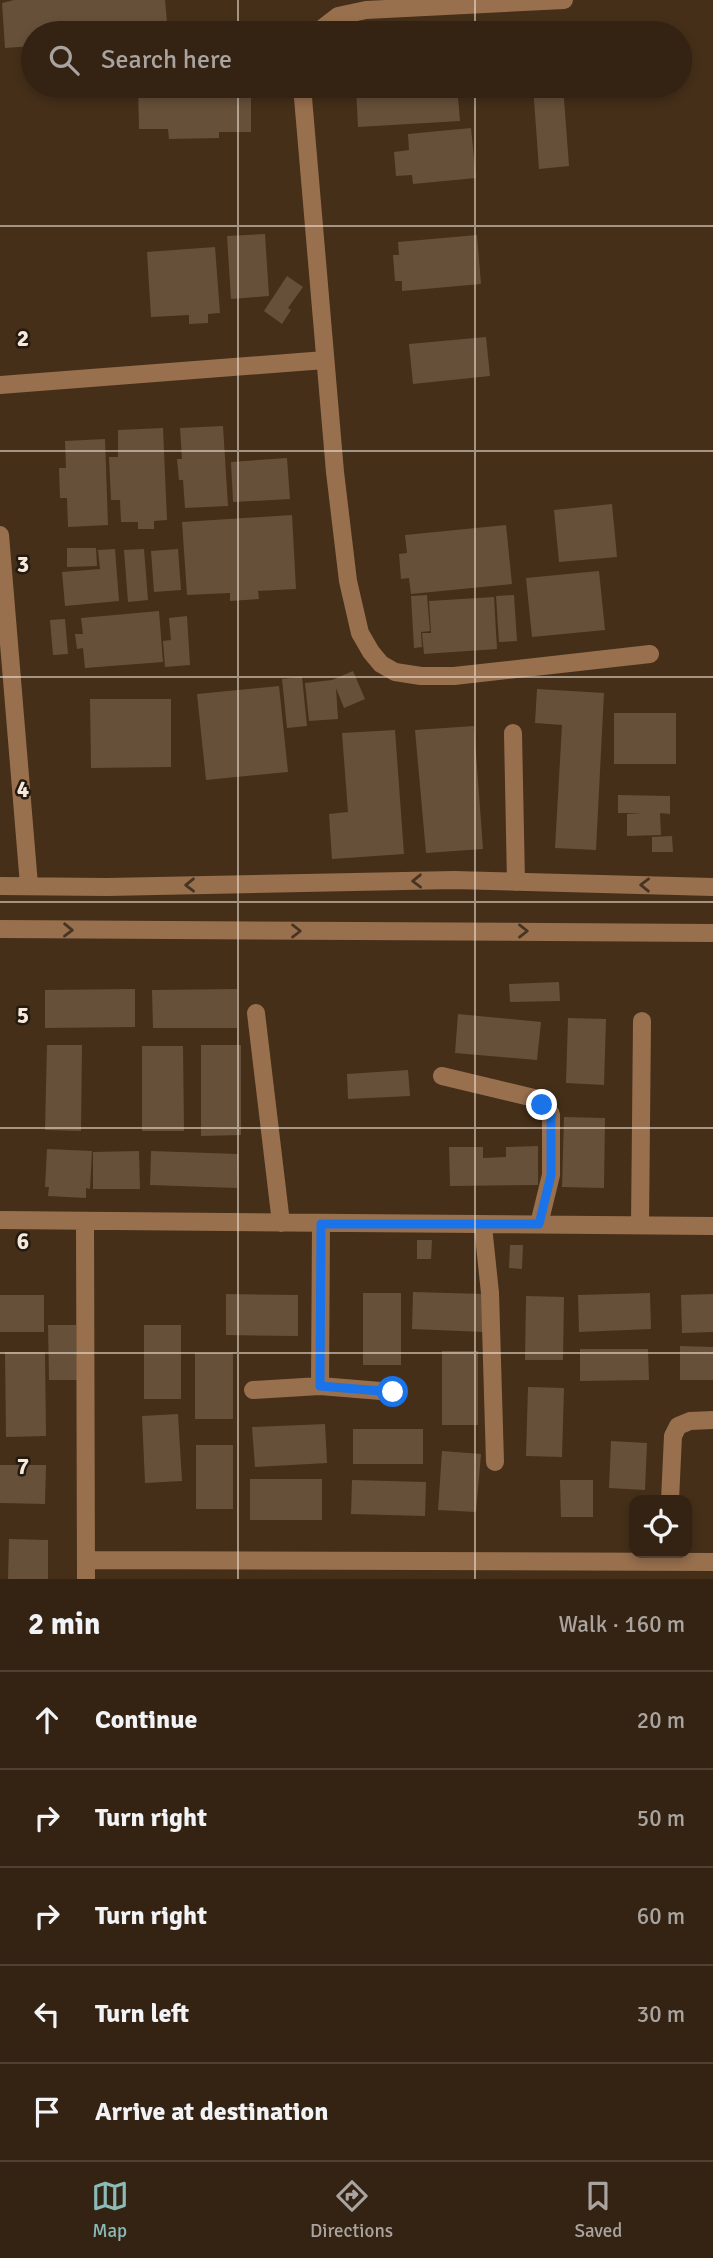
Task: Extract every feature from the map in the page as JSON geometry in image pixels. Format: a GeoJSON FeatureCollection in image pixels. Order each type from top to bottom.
{"type":"FeatureCollection","features":[{"type":"Feature","properties":{"kind":"street"},"geometry":{"type":"LineString","coordinates":[[332,21],[338,16],[366,10],[564,0]]}},
{"type":"Feature","properties":{"kind":"street"},"geometry":{"type":"LineString","coordinates":[[303,98],[335,472],[348,581],[360,633],[380,664],[395,672],[421,676],[454,676],[650,654]]}},
{"type":"Feature","properties":{"kind":"street"},"geometry":{"type":"LineString","coordinates":[[0,385],[325,360]]}},
{"type":"Feature","properties":{"kind":"street"},"geometry":{"type":"LineString","coordinates":[[0,535],[29,885]]}},
{"type":"Feature","properties":{"kind":"street"},"geometry":{"type":"LineString","coordinates":[[513,733],[516,882]]}},
{"type":"Feature","properties":{"kind":"street"},"geometry":{"type":"LineString","coordinates":[[0,886],[107,887],[454,880],[713,887]]}},
{"type":"Feature","properties":{"kind":"street"},"geometry":{"type":"LineString","coordinates":[[0,929],[713,933]]}},
{"type":"Feature","properties":{"kind":"street"},"geometry":{"type":"LineString","coordinates":[[256,1013],[281,1223]]}},
{"type":"Feature","properties":{"kind":"street"},"geometry":{"type":"LineString","coordinates":[[640,1225],[642,1021]]}},
{"type":"Feature","properties":{"kind":"street"},"geometry":{"type":"LineString","coordinates":[[442,1076],[534,1098],[551,1114],[551,1175],[539,1224]]}},
{"type":"Feature","properties":{"kind":"street"},"geometry":{"type":"LineString","coordinates":[[0,1220],[713,1226]]}},
{"type":"Feature","properties":{"kind":"street"},"geometry":{"type":"LineString","coordinates":[[85,1222],[86,1579]]}},
{"type":"Feature","properties":{"kind":"street"},"geometry":{"type":"LineString","coordinates":[[320,1386],[321,1224]]}},
{"type":"Feature","properties":{"kind":"street"},"geometry":{"type":"LineString","coordinates":[[483,1226],[491,1293],[495,1462]]}},
{"type":"Feature","properties":{"kind":"street"},"geometry":{"type":"LineString","coordinates":[[253,1390],[320,1386],[393,1392]]}},
{"type":"Feature","properties":{"kind":"street"},"geometry":{"type":"LineString","coordinates":[[670,1495],[673,1436],[678,1426],[690,1421],[713,1420]]}},
{"type":"Feature","properties":{"kind":"street"},"geometry":{"type":"LineString","coordinates":[[86,1560],[629,1557]]}},
{"type":"Feature","properties":{"kind":"street"},"geometry":{"type":"LineString","coordinates":[[676,1558],[713,1562]]}},
{"type":"Feature","properties":{"kind":"building"},"geometry":{"type":"Polygon","coordinates":[[[14,0],[165,0],[167,21],[21,21],[21,47],[5,48],[2,3],[14,0]]]}},
{"type":"Feature","properties":{"kind":"building"},"geometry":{"type":"Polygon","coordinates":[[[138,98],[251,98],[251,132],[219,132],[219,138],[169,139],[168,129],[139,129],[138,98]]]}},
{"type":"Feature","properties":{"kind":"building"},"geometry":{"type":"Polygon","coordinates":[[[357,98],[458,98],[460,121],[358,127],[357,98]]]}},
{"type":"Feature","properties":{"kind":"building"},"geometry":{"type":"Polygon","coordinates":[[[534,98],[564,98],[569,166],[539,169],[534,98]]]}},
{"type":"Feature","properties":{"kind":"building"},"geometry":{"type":"Polygon","coordinates":[[[471,128],[476,178],[413,184],[412,175],[396,176],[394,152],[409,150],[408,134],[471,128]]]}},
{"type":"Feature","properties":{"kind":"building"},"geometry":{"type":"Polygon","coordinates":[[[265,234],[269,296],[231,299],[227,236],[265,234]]]}},
{"type":"Feature","properties":{"kind":"building"},"geometry":{"type":"Polygon","coordinates":[[[477,235],[481,284],[402,291],[402,281],[395,281],[393,255],[399,255],[398,242],[477,235]]]}},
{"type":"Feature","properties":{"kind":"building"},"geometry":{"type":"Polygon","coordinates":[[[215,247],[220,313],[208,314],[208,323],[189,324],[189,315],[151,317],[147,252],[215,247]]]}},
{"type":"Feature","properties":{"kind":"building"},"geometry":{"type":"Polygon","coordinates":[[[287,276],[303,287],[288,308],[291,310],[282,324],[264,311],[287,276]]]}},
{"type":"Feature","properties":{"kind":"building"},"geometry":{"type":"Polygon","coordinates":[[[486,337],[490,376],[413,384],[409,344],[486,337]]]}},
{"type":"Feature","properties":{"kind":"building"},"geometry":{"type":"Polygon","coordinates":[[[223,426],[228,506],[185,508],[183,480],[179,480],[177,459],[182,459],[180,428],[223,426]]]}},
{"type":"Feature","properties":{"kind":"building"},"geometry":{"type":"Polygon","coordinates":[[[163,428],[167,520],[154,521],[154,529],[138,529],[138,522],[121,522],[120,500],[111,500],[109,457],[118,457],[118,430],[163,428]]]}},
{"type":"Feature","properties":{"kind":"building"},"geometry":{"type":"Polygon","coordinates":[[[105,439],[108,525],[68,527],[67,498],[60,498],[59,468],[66,468],[65,441],[105,439]]]}},
{"type":"Feature","properties":{"kind":"building"},"geometry":{"type":"Polygon","coordinates":[[[287,458],[290,499],[233,502],[231,462],[287,458]]]}},
{"type":"Feature","properties":{"kind":"building"},"geometry":{"type":"Polygon","coordinates":[[[612,504],[617,557],[559,562],[554,510],[612,504]]]}},
{"type":"Feature","properties":{"kind":"building"},"geometry":{"type":"Polygon","coordinates":[[[292,515],[296,589],[258,591],[259,599],[230,601],[230,593],[187,595],[182,522],[292,515]]]}},
{"type":"Feature","properties":{"kind":"building"},"geometry":{"type":"Polygon","coordinates":[[[506,525],[512,584],[411,594],[409,578],[401,579],[399,554],[407,553],[405,535],[506,525]]]}},
{"type":"Feature","properties":{"kind":"building"},"geometry":{"type":"Polygon","coordinates":[[[67,548],[96,548],[97,566],[67,567],[67,548]]]}},
{"type":"Feature","properties":{"kind":"building"},"geometry":{"type":"Polygon","coordinates":[[[115,549],[119,601],[65,606],[62,572],[100,569],[98,550],[115,549]]]}},
{"type":"Feature","properties":{"kind":"building"},"geometry":{"type":"Polygon","coordinates":[[[144,549],[148,600],[128,602],[124,550],[144,549]]]}},
{"type":"Feature","properties":{"kind":"building"},"geometry":{"type":"Polygon","coordinates":[[[178,549],[181,590],[154,592],[151,551],[178,549]]]}},
{"type":"Feature","properties":{"kind":"building"},"geometry":{"type":"Polygon","coordinates":[[[599,571],[605,630],[532,637],[526,578],[599,571]]]}},
{"type":"Feature","properties":{"kind":"building"},"geometry":{"type":"Polygon","coordinates":[[[427,595],[430,631],[421,632],[422,647],[414,648],[411,596],[427,595]]]}},
{"type":"Feature","properties":{"kind":"building"},"geometry":{"type":"Polygon","coordinates":[[[514,595],[517,641],[499,642],[496,596],[514,595]]]}},
{"type":"Feature","properties":{"kind":"building"},"geometry":{"type":"Polygon","coordinates":[[[494,597],[497,649],[424,654],[422,633],[431,633],[429,601],[494,597]]]}},
{"type":"Feature","properties":{"kind":"building"},"geometry":{"type":"Polygon","coordinates":[[[159,611],[163,662],[85,668],[83,648],[77,649],[75,634],[83,634],[81,618],[159,611]]]}},
{"type":"Feature","properties":{"kind":"building"},"geometry":{"type":"Polygon","coordinates":[[[187,616],[190,665],[165,667],[163,641],[171,640],[169,618],[187,616]]]}},
{"type":"Feature","properties":{"kind":"building"},"geometry":{"type":"Polygon","coordinates":[[[65,619],[68,654],[53,655],[50,620],[65,619]]]}},
{"type":"Feature","properties":{"kind":"building"},"geometry":{"type":"Polygon","coordinates":[[[353,671],[365,699],[344,708],[336,688],[338,719],[309,721],[305,683],[332,680],[353,671]]]}},
{"type":"Feature","properties":{"kind":"building"},"geometry":{"type":"Polygon","coordinates":[[[302,677],[307,726],[287,728],[282,679],[302,677]]]}},
{"type":"Feature","properties":{"kind":"building"},"geometry":{"type":"Polygon","coordinates":[[[279,686],[288,772],[206,780],[197,694],[279,686]]]}},
{"type":"Feature","properties":{"kind":"building"},"geometry":{"type":"Polygon","coordinates":[[[537,689],[604,693],[596,850],[555,848],[562,725],[535,723],[537,689]]]}},
{"type":"Feature","properties":{"kind":"building"},"geometry":{"type":"Polygon","coordinates":[[[90,699],[171,699],[171,767],[91,768],[90,699]]]}},
{"type":"Feature","properties":{"kind":"building"},"geometry":{"type":"Polygon","coordinates":[[[614,713],[676,713],[676,764],[614,764],[614,713]]]}},
{"type":"Feature","properties":{"kind":"building"},"geometry":{"type":"Polygon","coordinates":[[[474,726],[483,849],[426,853],[415,730],[474,726]]]}},
{"type":"Feature","properties":{"kind":"building"},"geometry":{"type":"Polygon","coordinates":[[[395,730],[404,854],[332,859],[329,814],[348,812],[342,733],[395,730]]]}},
{"type":"Feature","properties":{"kind":"building"},"geometry":{"type":"Polygon","coordinates":[[[618,795],[670,796],[670,814],[660,813],[661,835],[627,836],[627,814],[642,813],[618,813],[618,795]]]}},
{"type":"Feature","properties":{"kind":"building"},"geometry":{"type":"Polygon","coordinates":[[[672,836],[673,852],[652,852],[652,837],[672,836]]]}},
{"type":"Feature","properties":{"kind":"building"},"geometry":{"type":"Polygon","coordinates":[[[559,982],[560,1001],[510,1002],[509,984],[559,982]]]}},
{"type":"Feature","properties":{"kind":"building"},"geometry":{"type":"Polygon","coordinates":[[[135,989],[135,1027],[45,1028],[45,990],[135,989]]]}},
{"type":"Feature","properties":{"kind":"building"},"geometry":{"type":"Polygon","coordinates":[[[237,989],[237,1028],[153,1028],[152,990],[237,989]]]}},
{"type":"Feature","properties":{"kind":"building"},"geometry":{"type":"Polygon","coordinates":[[[458,1014],[541,1022],[537,1060],[455,1053],[458,1014]]]}},
{"type":"Feature","properties":{"kind":"building"},"geometry":{"type":"Polygon","coordinates":[[[568,1018],[606,1019],[604,1085],[566,1083],[568,1018]]]}},
{"type":"Feature","properties":{"kind":"building"},"geometry":{"type":"Polygon","coordinates":[[[47,1045],[82,1045],[81,1131],[45,1130],[47,1045]]]}},
{"type":"Feature","properties":{"kind":"building"},"geometry":{"type":"Polygon","coordinates":[[[201,1045],[241,1045],[241,1135],[201,1136],[201,1045]]]}},
{"type":"Feature","properties":{"kind":"building"},"geometry":{"type":"Polygon","coordinates":[[[142,1046],[183,1046],[184,1131],[142,1131],[142,1046]]]}},
{"type":"Feature","properties":{"kind":"building"},"geometry":{"type":"Polygon","coordinates":[[[408,1070],[410,1096],[348,1099],[347,1074],[408,1070]]]}},
{"type":"Feature","properties":{"kind":"building"},"geometry":{"type":"Polygon","coordinates":[[[564,1117],[605,1118],[604,1188],[562,1187],[564,1117]]]}},
{"type":"Feature","properties":{"kind":"building"},"geometry":{"type":"Polygon","coordinates":[[[538,1146],[538,1185],[450,1186],[449,1147],[483,1147],[483,1158],[506,1157],[506,1147],[538,1146]]]}},
{"type":"Feature","properties":{"kind":"building"},"geometry":{"type":"Polygon","coordinates":[[[47,1149],[92,1151],[90,1189],[86,1188],[86,1198],[48,1196],[49,1187],[45,1187],[47,1149]]]}},
{"type":"Feature","properties":{"kind":"building"},"geometry":{"type":"Polygon","coordinates":[[[139,1151],[140,1189],[93,1189],[93,1152],[139,1151]]]}},
{"type":"Feature","properties":{"kind":"building"},"geometry":{"type":"Polygon","coordinates":[[[151,1151],[238,1154],[237,1188],[150,1185],[151,1151]]]}},
{"type":"Feature","properties":{"kind":"building"},"geometry":{"type":"Polygon","coordinates":[[[417,1240],[432,1240],[431,1259],[417,1259],[417,1240]]]}},
{"type":"Feature","properties":{"kind":"building"},"geometry":{"type":"Polygon","coordinates":[[[510,1245],[523,1245],[522,1269],[509,1268],[510,1245]]]}},
{"type":"Feature","properties":{"kind":"building"},"geometry":{"type":"Polygon","coordinates":[[[413,1292],[485,1294],[484,1332],[412,1329],[413,1292]]]}},
{"type":"Feature","properties":{"kind":"building"},"geometry":{"type":"Polygon","coordinates":[[[363,1293],[401,1293],[401,1365],[363,1365],[363,1293]]]}},
{"type":"Feature","properties":{"kind":"building"},"geometry":{"type":"Polygon","coordinates":[[[650,1293],[651,1329],[579,1332],[578,1295],[650,1293]]]}},
{"type":"Feature","properties":{"kind":"building"},"geometry":{"type":"Polygon","coordinates":[[[226,1294],[298,1295],[298,1336],[226,1335],[226,1294]]]}},
{"type":"Feature","properties":{"kind":"building"},"geometry":{"type":"Polygon","coordinates":[[[713,1294],[713,1332],[682,1333],[681,1295],[713,1294]]]}},
{"type":"Feature","properties":{"kind":"building"},"geometry":{"type":"Polygon","coordinates":[[[0,1295],[44,1295],[44,1332],[0,1332],[0,1295]]]}},
{"type":"Feature","properties":{"kind":"building"},"geometry":{"type":"Polygon","coordinates":[[[526,1296],[564,1297],[563,1360],[525,1360],[526,1296]]]}},
{"type":"Feature","properties":{"kind":"building"},"geometry":{"type":"Polygon","coordinates":[[[48,1325],[76,1325],[77,1380],[49,1380],[48,1325]]]}},
{"type":"Feature","properties":{"kind":"building"},"geometry":{"type":"Polygon","coordinates":[[[144,1325],[181,1325],[181,1399],[144,1399],[144,1325]]]}},
{"type":"Feature","properties":{"kind":"building"},"geometry":{"type":"Polygon","coordinates":[[[680,1346],[713,1347],[713,1380],[680,1380],[680,1346]]]}},
{"type":"Feature","properties":{"kind":"building"},"geometry":{"type":"Polygon","coordinates":[[[580,1349],[648,1349],[649,1380],[580,1381],[580,1349]]]}},
{"type":"Feature","properties":{"kind":"building"},"geometry":{"type":"Polygon","coordinates":[[[442,1351],[478,1351],[478,1425],[442,1425],[442,1351]]]}},
{"type":"Feature","properties":{"kind":"building"},"geometry":{"type":"Polygon","coordinates":[[[5,1352],[45,1352],[46,1436],[6,1437],[5,1352]]]}},
{"type":"Feature","properties":{"kind":"building"},"geometry":{"type":"Polygon","coordinates":[[[195,1353],[233,1353],[233,1419],[195,1419],[195,1353]]]}},
{"type":"Feature","properties":{"kind":"building"},"geometry":{"type":"Polygon","coordinates":[[[528,1387],[564,1388],[562,1457],[526,1456],[528,1387]]]}},
{"type":"Feature","properties":{"kind":"building"},"geometry":{"type":"Polygon","coordinates":[[[178,1414],[182,1481],[145,1483],[142,1416],[178,1414]]]}},
{"type":"Feature","properties":{"kind":"building"},"geometry":{"type":"Polygon","coordinates":[[[325,1424],[327,1463],[255,1467],[252,1427],[325,1424]]]}},
{"type":"Feature","properties":{"kind":"building"},"geometry":{"type":"Polygon","coordinates":[[[353,1429],[423,1429],[423,1464],[353,1464],[353,1429]]]}},
{"type":"Feature","properties":{"kind":"building"},"geometry":{"type":"Polygon","coordinates":[[[611,1441],[647,1443],[645,1490],[609,1488],[611,1441]]]}},
{"type":"Feature","properties":{"kind":"building"},"geometry":{"type":"Polygon","coordinates":[[[196,1445],[233,1445],[233,1509],[196,1509],[196,1445]]]}},
{"type":"Feature","properties":{"kind":"building"},"geometry":{"type":"Polygon","coordinates":[[[442,1451],[481,1454],[476,1512],[438,1510],[442,1451]]]}},
{"type":"Feature","properties":{"kind":"building"},"geometry":{"type":"Polygon","coordinates":[[[0,1465],[46,1465],[45,1504],[0,1503],[0,1465]]]}},
{"type":"Feature","properties":{"kind":"building"},"geometry":{"type":"Polygon","coordinates":[[[250,1479],[322,1479],[322,1520],[250,1520],[250,1479]]]}},
{"type":"Feature","properties":{"kind":"building"},"geometry":{"type":"Polygon","coordinates":[[[352,1480],[426,1482],[425,1516],[351,1514],[352,1480]]]}},
{"type":"Feature","properties":{"kind":"building"},"geometry":{"type":"Polygon","coordinates":[[[560,1480],[593,1480],[593,1517],[561,1517],[560,1480]]]}},
{"type":"Feature","properties":{"kind":"building"},"geometry":{"type":"Polygon","coordinates":[[[9,1539],[48,1540],[48,1579],[8,1579],[9,1539]]]}},
{"type":"Feature","properties":{"kind":"route"},"geometry":{"type":"LineString","coordinates":[[393,1392],[320,1386],[321,1224],[539,1224],[551,1175],[551,1114],[542,1105]]}}]}
